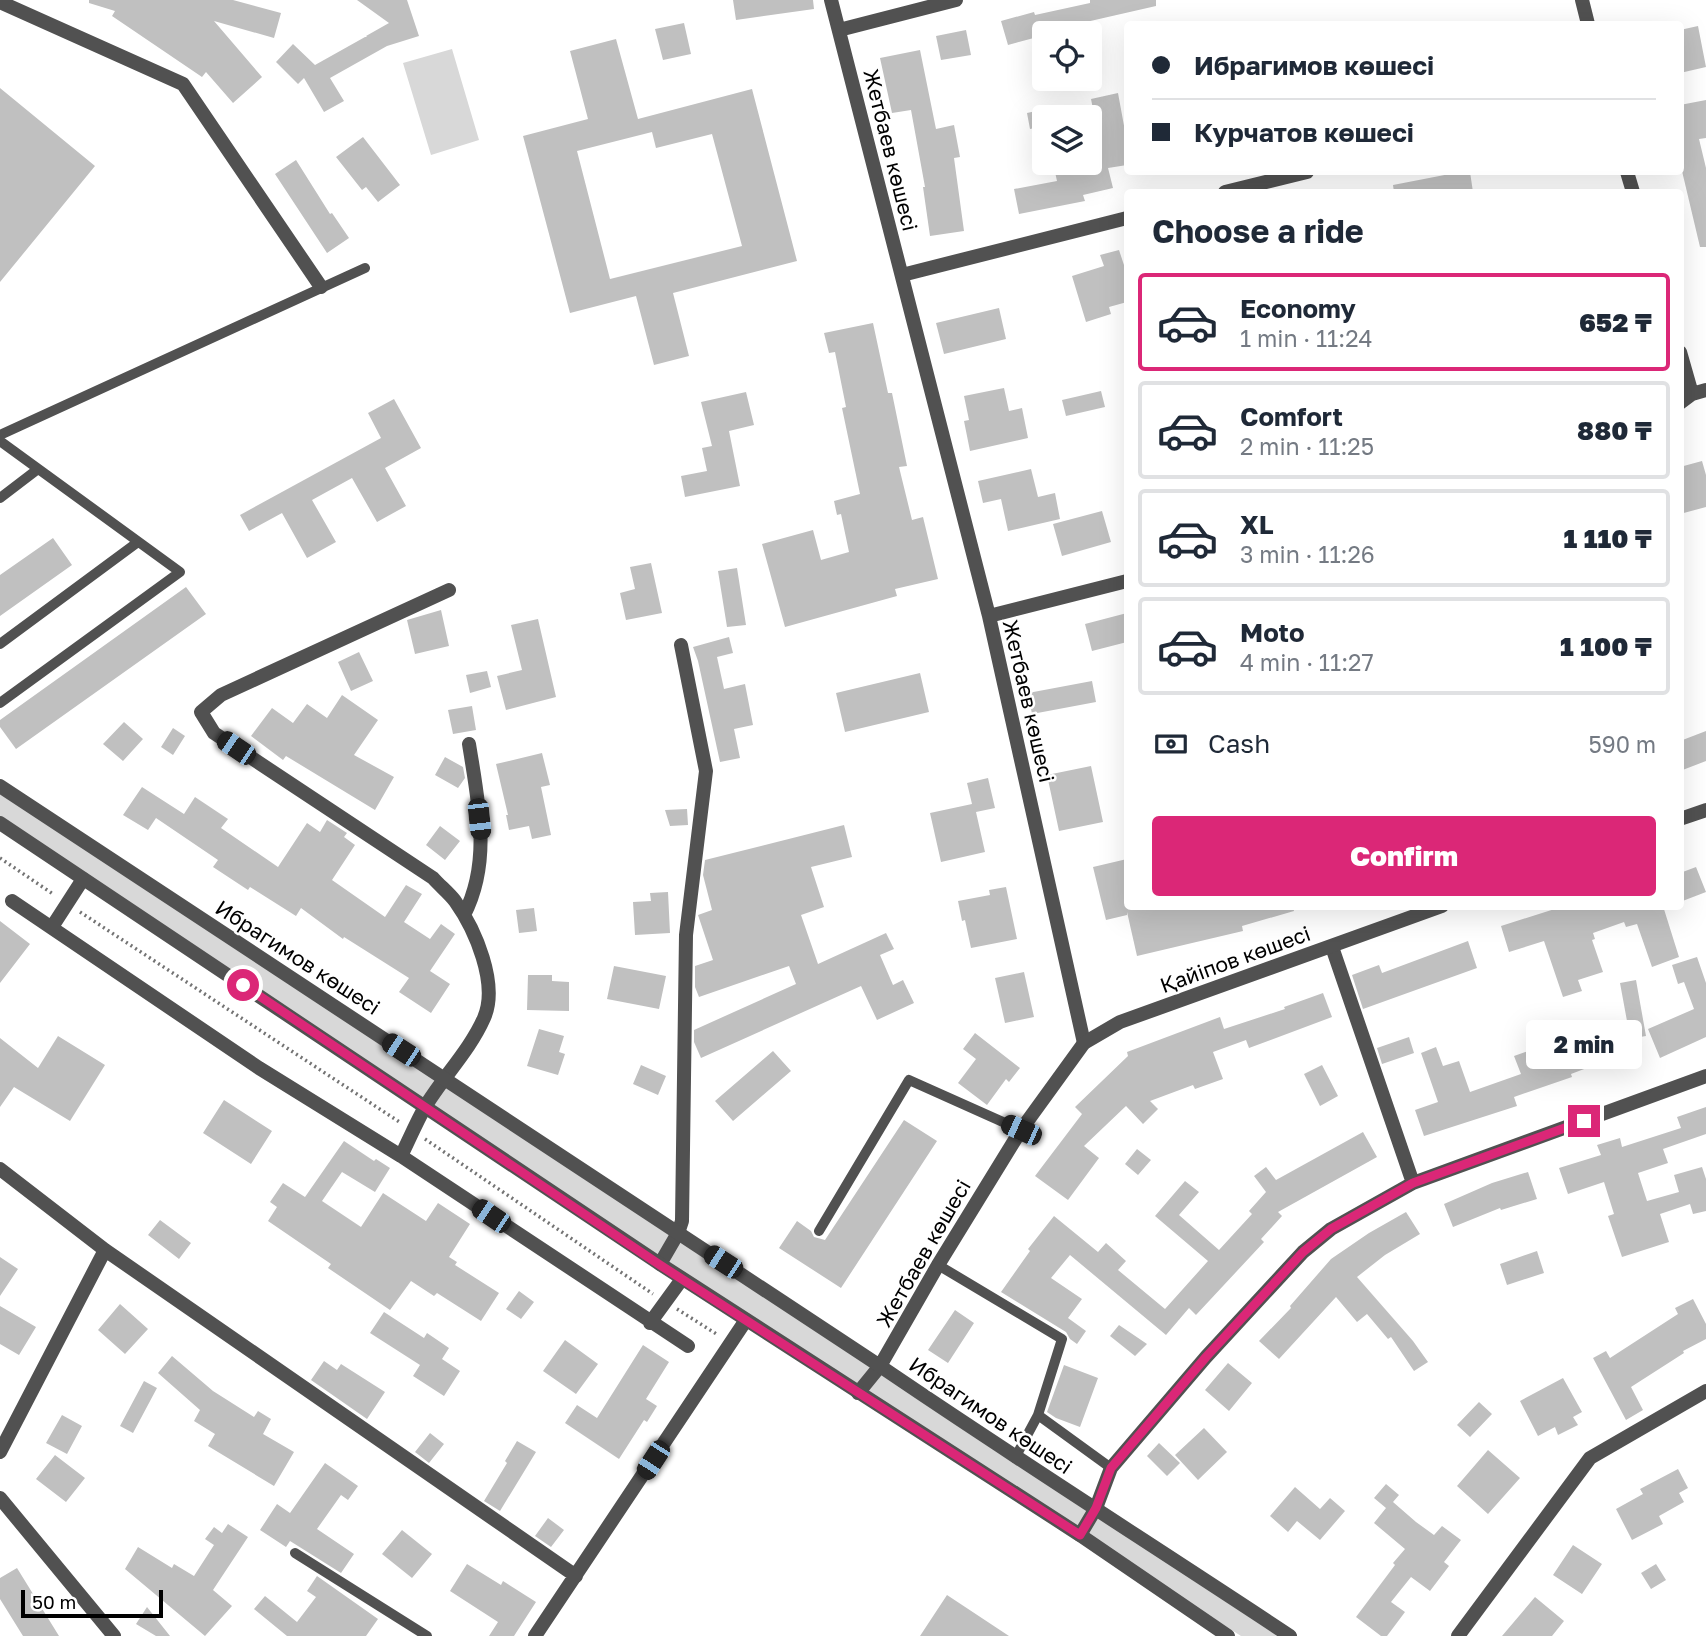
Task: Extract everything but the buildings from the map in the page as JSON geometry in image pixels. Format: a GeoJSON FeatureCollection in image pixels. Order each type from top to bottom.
{"type":"FeatureCollection","features":[{"type":"Feature","properties":{"kind":"street","name":"Жетбаев көшесі"},"geometry":{"type":"LineString","coordinates":[[831,0],[989,616],[1084,1044],[1021,1130],[880,1366]]}},
{"type":"Feature","properties":{"kind":"street"},"geometry":{"type":"LineString","coordinates":[[839,30],[956,0]]}},
{"type":"Feature","properties":{"kind":"street"},"geometry":{"type":"LineString","coordinates":[[1582,0],[1587,21]]}},
{"type":"Feature","properties":{"kind":"street"},"geometry":{"type":"LineString","coordinates":[[0,2],[183,84],[321,287]]}},
{"type":"Feature","properties":{"kind":"street"},"geometry":{"type":"LineString","coordinates":[[1237,189],[1295,175]]}},
{"type":"Feature","properties":{"kind":"street"},"geometry":{"type":"LineString","coordinates":[[902,275],[1124,219]]}},
{"type":"Feature","properties":{"kind":"street"},"geometry":{"type":"LineString","coordinates":[[1684,366],[1693,396]]}},
{"type":"Feature","properties":{"kind":"street"},"geometry":{"type":"LineString","coordinates":[[989,616],[1124,582]]}},
{"type":"Feature","properties":{"kind":"street"},"geometry":{"type":"LineString","coordinates":[[401,1156],[426,1106],[485,1017],[489,999],[485,965],[474,932],[454,900],[433,878],[214,733],[201,712],[221,695],[449,590]]}},
{"type":"Feature","properties":{"kind":"street"},"geometry":{"type":"LineString","coordinates":[[660,1265],[682,1222],[686,935],[706,771],[681,645]]}},
{"type":"Feature","properties":{"kind":"street"},"geometry":{"type":"LineString","coordinates":[[464,915],[475,895],[482,847],[469,744]]}},
{"type":"Feature","properties":{"kind":"street","name":"Ибрагимов көшесі"},"geometry":{"type":"LineString","coordinates":[[0,786],[880,1366],[1015,1458],[1290,1636]]}},
{"type":"Feature","properties":{"kind":"street"},"geometry":{"type":"LineString","coordinates":[[1684,818],[1706,810]]}},
{"type":"Feature","properties":{"kind":"street"},"geometry":{"type":"LineString","coordinates":[[0,823],[660,1265],[1080,1535],[1228,1636]]}},
{"type":"Feature","properties":{"kind":"street"},"geometry":{"type":"LineString","coordinates":[[52,928],[83,878]]}},
{"type":"Feature","properties":{"kind":"street"},"geometry":{"type":"LineString","coordinates":[[12,901],[259,1068],[401,1156],[688,1346]]}},
{"type":"Feature","properties":{"kind":"street","name":"Қайіпов көшесі"},"geometry":{"type":"LineString","coordinates":[[1084,1044],[1120,1022],[1431,910]]}},
{"type":"Feature","properties":{"kind":"street"},"geometry":{"type":"LineString","coordinates":[[1332,947],[1413,1183]]}},
{"type":"Feature","properties":{"kind":"street"},"geometry":{"type":"LineString","coordinates":[[1080,1535],[1096,1508],[1111,1468],[1206,1357],[1303,1252],[1331,1229],[1413,1183],[1706,1076]]}},
{"type":"Feature","properties":{"kind":"street"},"geometry":{"type":"LineString","coordinates":[[0,1169],[105,1250],[576,1576]]}},
{"type":"Feature","properties":{"kind":"street"},"geometry":{"type":"LineString","coordinates":[[0,1452],[105,1250]]}},
{"type":"Feature","properties":{"kind":"street"},"geometry":{"type":"LineString","coordinates":[[650,1323],[682,1279]]}},
{"type":"Feature","properties":{"kind":"street"},"geometry":{"type":"LineString","coordinates":[[535,1636],[746,1320]]}},
{"type":"Feature","properties":{"kind":"street","name":"Ибрагимов көшесі"},"geometry":{"type":"LineString","coordinates":[[858,1393],[880,1366]]}},
{"type":"Feature","properties":{"kind":"street"},"geometry":{"type":"LineString","coordinates":[[1458,1636],[1590,1458],[1706,1391]]}},
{"type":"Feature","properties":{"kind":"street"},"geometry":{"type":"LineString","coordinates":[[0,1498],[114,1636]]}},
{"type":"Feature","properties":{"kind":"lane"},"geometry":{"type":"LineString","coordinates":[[0,435],[365,268]]}},
{"type":"Feature","properties":{"kind":"lane"},"geometry":{"type":"LineString","coordinates":[[0,441],[180,572],[0,703]]}},
{"type":"Feature","properties":{"kind":"lane"},"geometry":{"type":"LineString","coordinates":[[0,498],[38,469]]}},
{"type":"Feature","properties":{"kind":"lane"},"geometry":{"type":"LineString","coordinates":[[0,644],[138,542]]}},
{"type":"Feature","properties":{"kind":"lane"},"geometry":{"type":"LineString","coordinates":[[819,1231],[909,1080],[1021,1130]]}},
{"type":"Feature","properties":{"kind":"lane"},"geometry":{"type":"LineString","coordinates":[[938,1265],[1062,1339],[1038,1415],[1015,1458]]}},
{"type":"Feature","properties":{"kind":"lane"},"geometry":{"type":"LineString","coordinates":[[1038,1415],[1111,1468]]}},
{"type":"Feature","properties":{"kind":"lane"},"geometry":{"type":"LineString","coordinates":[[295,1553],[427,1636]]}},
{"type":"Feature","properties":{"kind":"path"},"geometry":{"type":"LineString","coordinates":[[0,858],[730,1343]]}},
{"type":"Feature","properties":{"kind":"shaded area"},"geometry":{"type":"Polygon","coordinates":[[[452,49],[479,140],[431,155],[403,63],[452,49]]]}},
{"type":"Feature","properties":{"kind":"shaded area"},"geometry":{"type":"Polygon","coordinates":[[[0,790],[673,1237],[659,1260],[0,820],[0,790]]]}},
{"type":"Feature","properties":{"kind":"shaded area"},"geometry":{"type":"Polygon","coordinates":[[[679,1241],[875,1369],[857,1390],[665,1263],[679,1241]]]}},
{"type":"Feature","properties":{"kind":"shaded area"},"geometry":{"type":"Polygon","coordinates":[[[879,1373],[1093,1510],[1079,1533],[863,1392],[879,1373]]]}},
{"type":"Feature","properties":{"kind":"shaded area"},"geometry":{"type":"Polygon","coordinates":[[[1096,1512],[1286,1636],[1241,1636],[1082,1534],[1096,1512]]]}},
{"type":"Feature","properties":{"kind":"route"},"geometry":{"type":"LineString","coordinates":[[243,985],[660,1265],[1080,1535],[1096,1508],[1111,1468],[1206,1357],[1303,1252],[1331,1229],[1413,1183],[1584,1121]]}}]}
